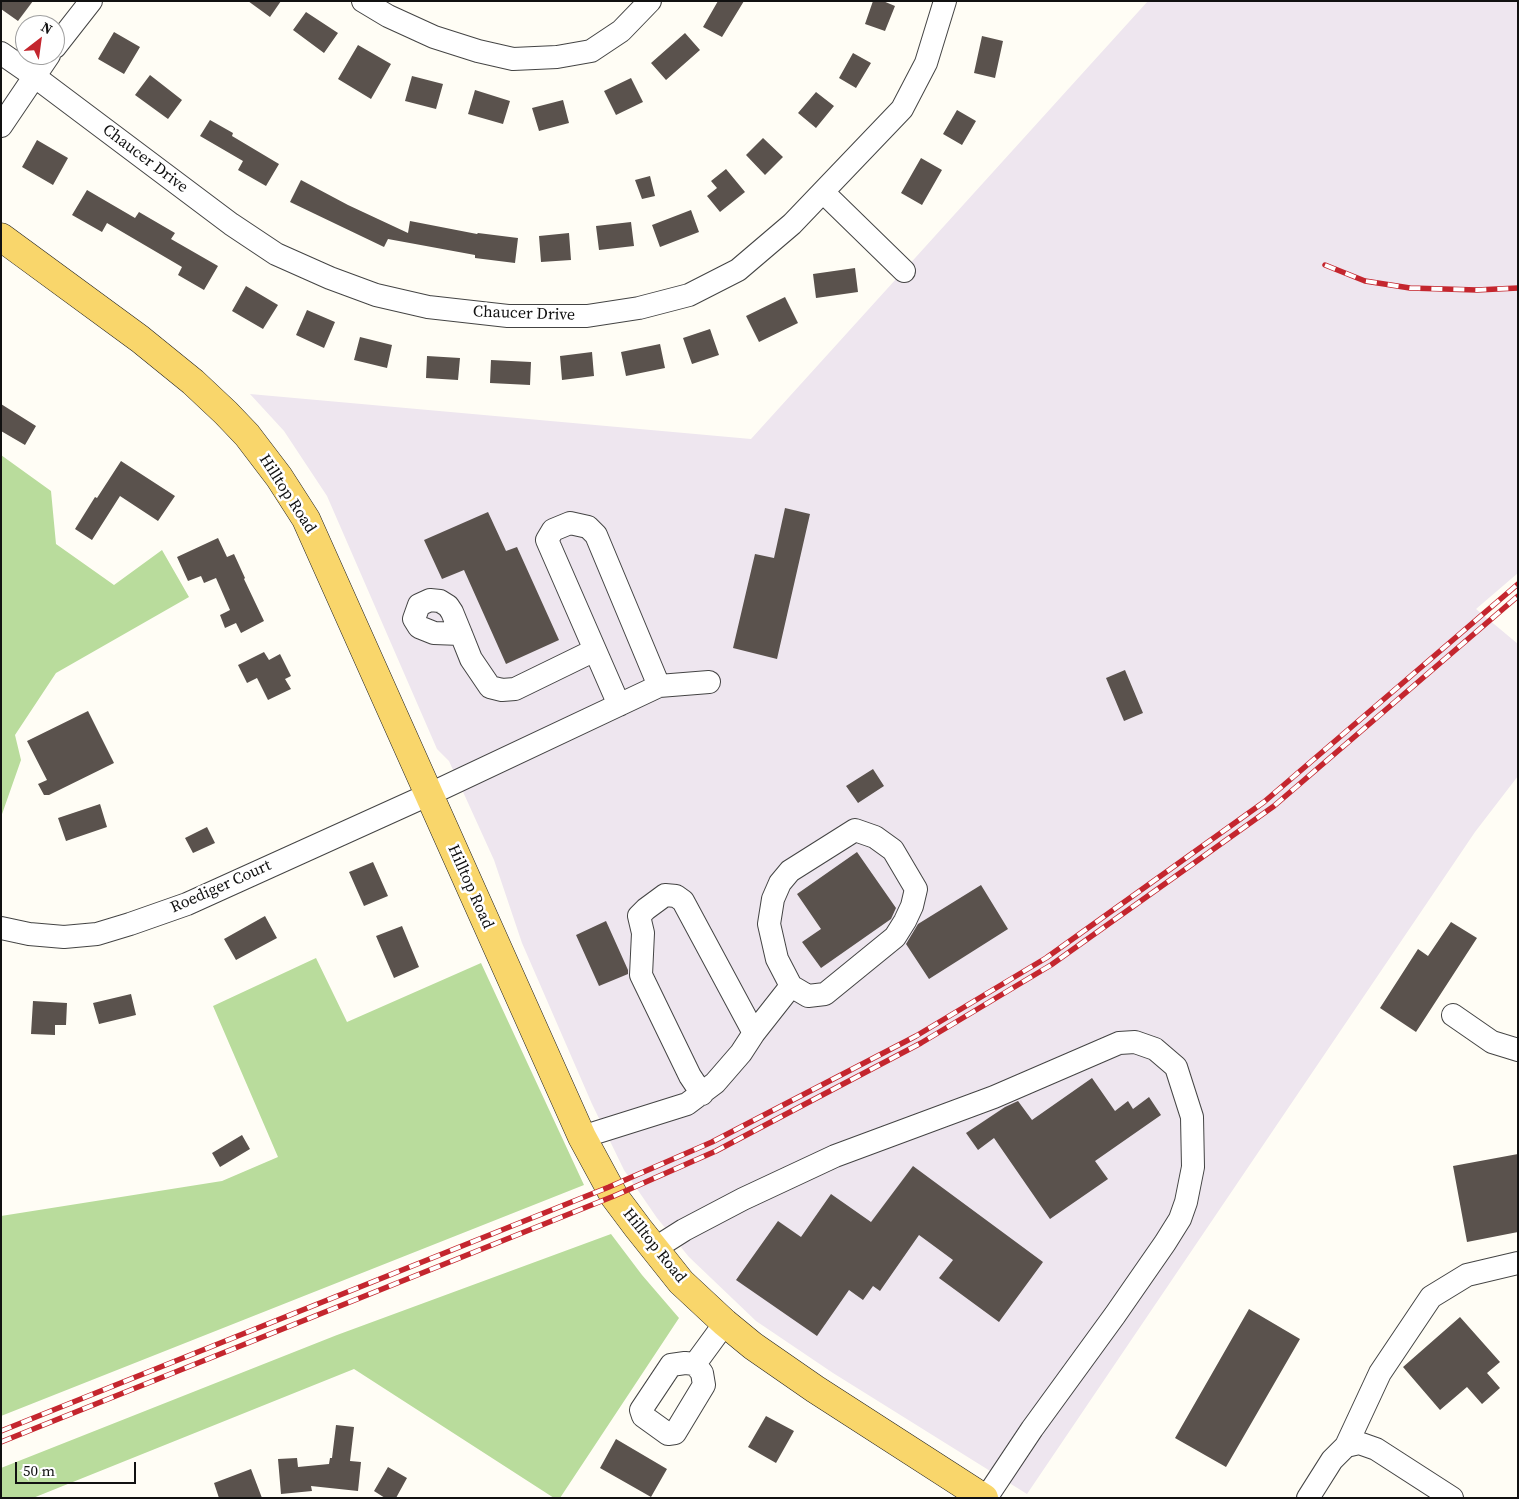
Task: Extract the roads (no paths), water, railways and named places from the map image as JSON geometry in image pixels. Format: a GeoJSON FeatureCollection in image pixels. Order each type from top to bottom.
{"type":"FeatureCollection","features":[{"type":"Feature","properties":{"kind":"main road","name":"Hilltop Road"},"geometry":{"type":"LineString","coordinates":[[1,237],[148,345],[226,413],[247,435],[306,519],[582,1137],[614,1196],[654,1249],[681,1282],[725,1324],[753,1346],[815,1389],[985,1498]]}},
{"type":"Feature","properties":{"kind":"street"},"geometry":{"type":"LineString","coordinates":[[65,34],[90,1]]}},
{"type":"Feature","properties":{"kind":"street"},"geometry":{"type":"LineString","coordinates":[[363,1],[388,16],[434,37],[512,59],[557,57],[591,51],[621,31],[650,1]]}},
{"type":"Feature","properties":{"kind":"street","name":"Chaucer Drive"},"geometry":{"type":"LineString","coordinates":[[1,53],[231,224],[276,254],[376,296],[428,308],[508,316],[587,316],[639,308],[689,295],[738,270],[792,224],[902,109],[926,63],[945,1]]}},
{"type":"Feature","properties":{"kind":"street"},"geometry":{"type":"LineString","coordinates":[[1,126],[42,65]]}},
{"type":"Feature","properties":{"kind":"street"},"geometry":{"type":"LineString","coordinates":[[823,192],[904,271]]}},
{"type":"Feature","properties":{"kind":"street"},"geometry":{"type":"LineString","coordinates":[[619,705],[547,540],[553,530],[570,523],[588,527],[596,535],[659,686],[709,682]]}},
{"type":"Feature","properties":{"kind":"street"},"geometry":{"type":"LineString","coordinates":[[461,634],[471,659],[490,687],[502,690],[515,689],[595,650]]}},
{"type":"Feature","properties":{"kind":"street","name":"Roediger Court"},"geometry":{"type":"LineString","coordinates":[[1,928],[29,934],[64,937],[97,934],[187,904],[430,794],[659,686]]}},
{"type":"Feature","properties":{"kind":"street"},"geometry":{"type":"LineString","coordinates":[[855,830],[875,837],[893,850],[916,888],[912,906],[905,921],[895,937],[825,994],[808,996],[791,986],[777,959],[769,924],[773,899],[780,883],[790,871],[855,830]]}},
{"type":"Feature","properties":{"kind":"street"},"geometry":{"type":"LineString","coordinates":[[702,1094],[690,1076],[641,975],[643,933],[639,916],[646,909],[664,896],[676,896],[683,901],[754,1033]]}},
{"type":"Feature","properties":{"kind":"street"},"geometry":{"type":"LineString","coordinates":[[582,1137],[687,1104],[702,1094],[715,1083],[791,986]]}},
{"type":"Feature","properties":{"kind":"street"},"geometry":{"type":"LineString","coordinates":[[1453,1015],[1492,1042],[1518,1050]]}},
{"type":"Feature","properties":{"kind":"street"},"geometry":{"type":"LineString","coordinates":[[654,1249],[718,1212],[835,1156],[994,1096],[1119,1043],[1135,1042],[1155,1049],[1176,1067],[1192,1117],[1193,1167],[1186,1202],[1180,1219],[985,1498]]}},
{"type":"Feature","properties":{"kind":"street"},"geometry":{"type":"LineString","coordinates":[[1308,1498],[1332,1460],[1346,1446],[1380,1373],[1431,1297],[1467,1275],[1518,1262]]}},
{"type":"Feature","properties":{"kind":"street"},"geometry":{"type":"LineString","coordinates":[[695,1364],[725,1324]]}},
{"type":"Feature","properties":{"kind":"street"},"geometry":{"type":"LineString","coordinates":[[695,1364],[702,1373],[704,1385],[675,1433],[668,1434],[642,1416],[642,1410],[671,1365],[695,1364]]}},
{"type":"Feature","properties":{"kind":"street"},"geometry":{"type":"LineString","coordinates":[[1346,1446],[1359,1443],[1376,1449],[1452,1498]]}},
{"type":"Feature","properties":{"kind":"railway"},"geometry":{"type":"LineString","coordinates":[[1325,265],[1365,281],[1410,288],[1477,290],[1518,288]]}},
{"type":"Feature","properties":{"kind":"railway"},"geometry":{"type":"LineString","coordinates":[[1,1431],[609,1187],[712,1142],[916,1036],[1046,958],[1264,802],[1518,584]]}},
{"type":"Feature","properties":{"kind":"railway"},"geometry":{"type":"LineString","coordinates":[[1,1442],[614,1196],[716,1151],[921,1043],[1051,965],[1274,806],[1518,596]]}}]}
